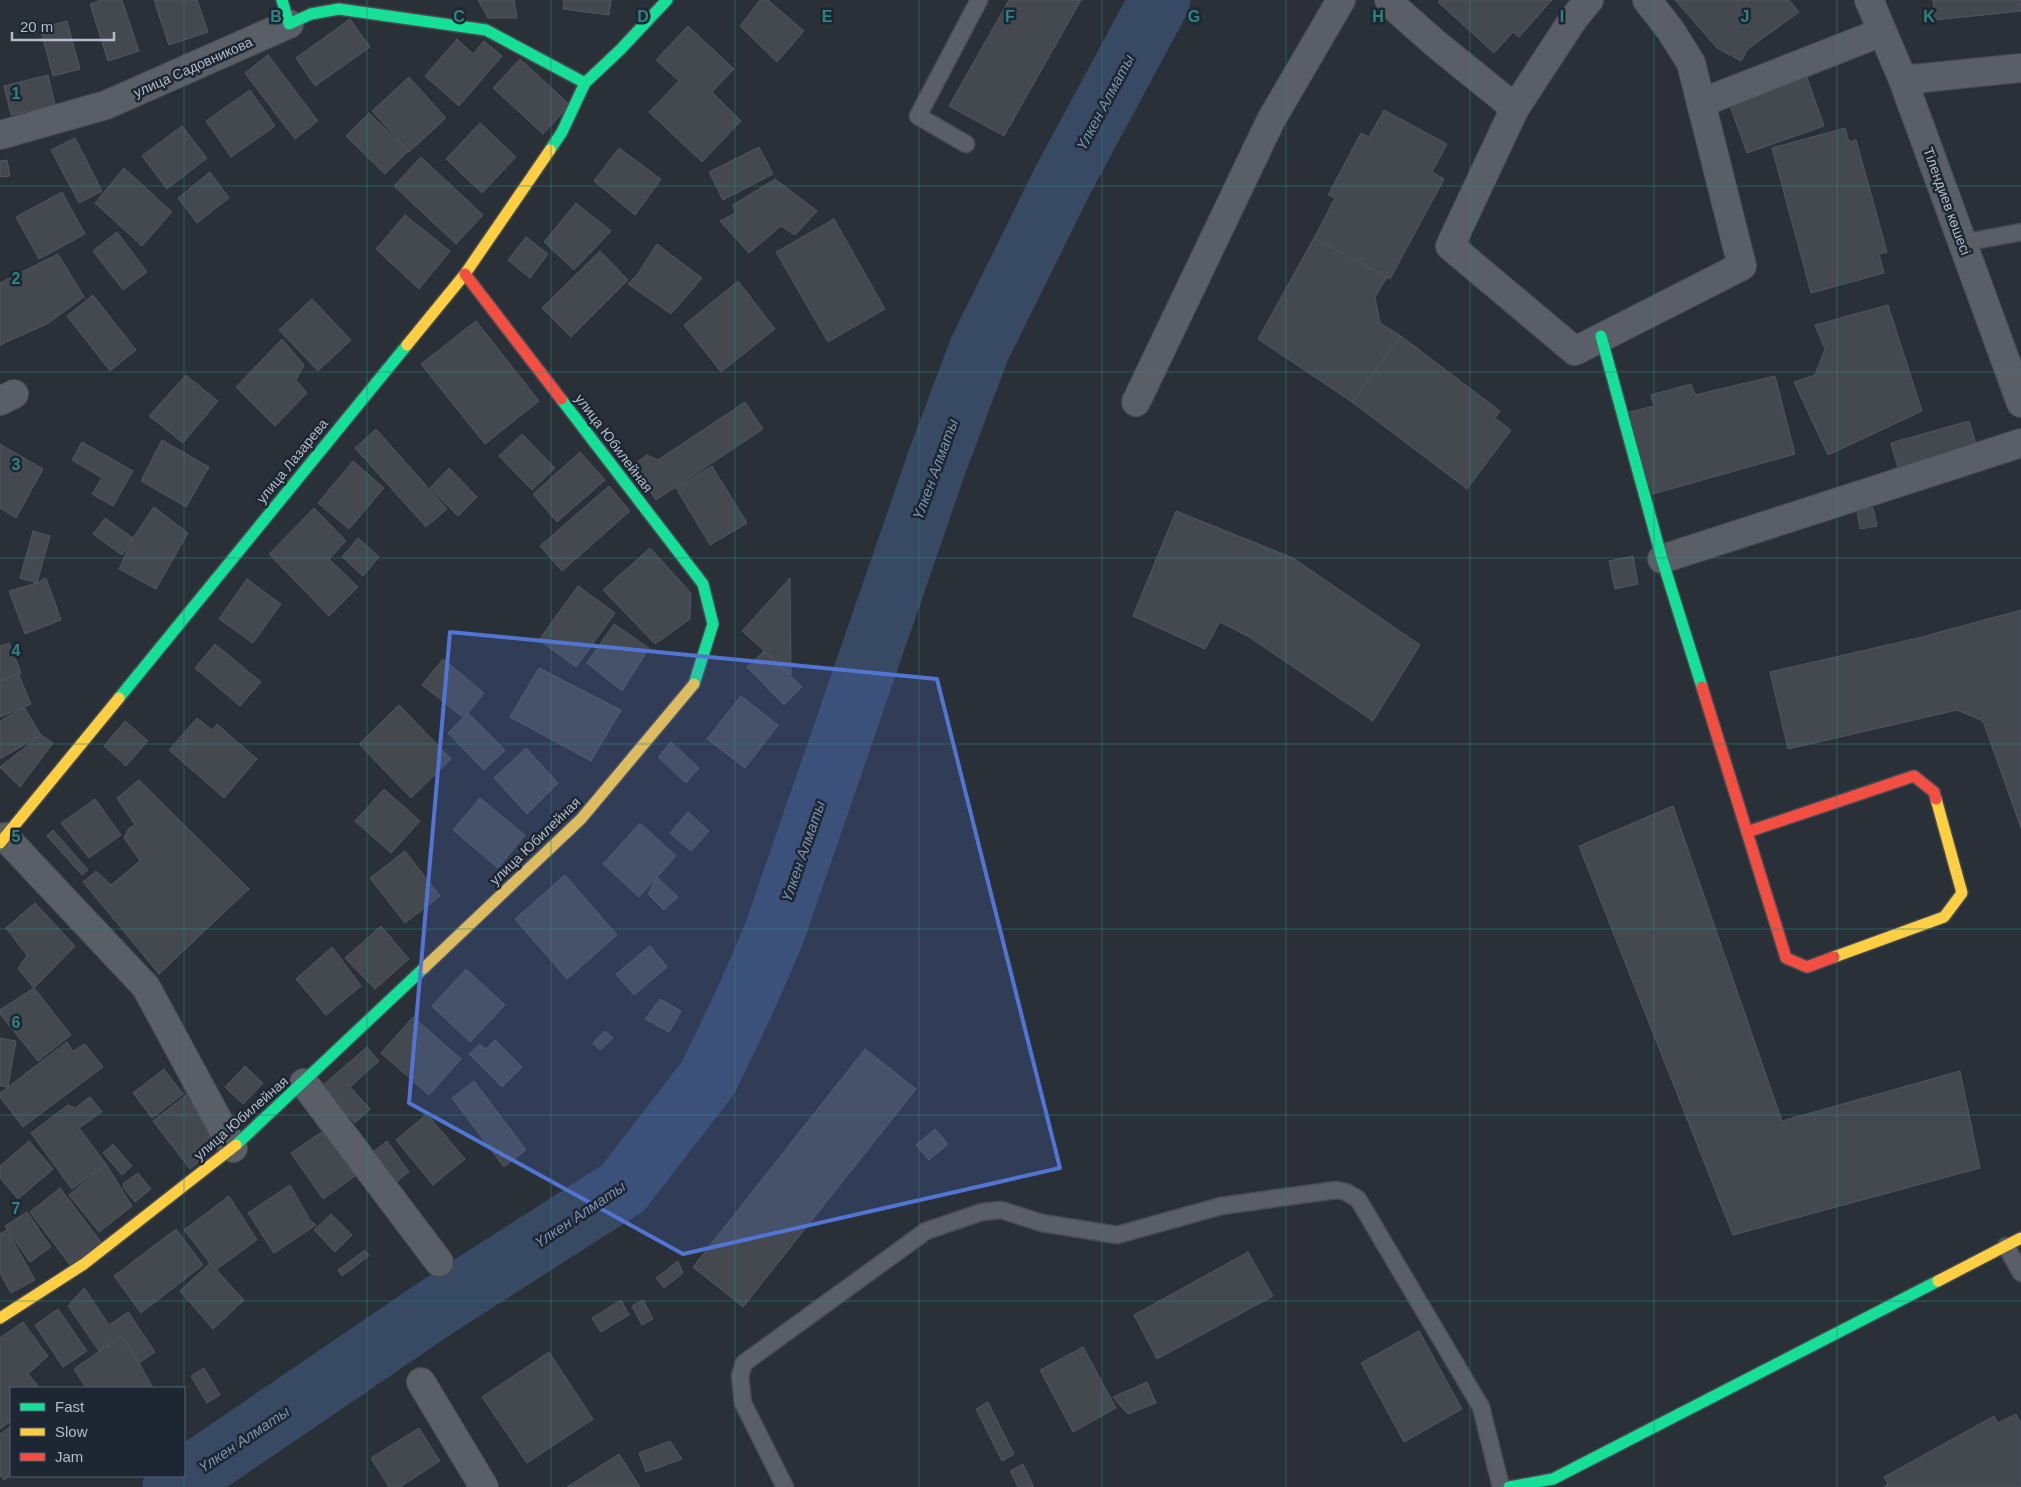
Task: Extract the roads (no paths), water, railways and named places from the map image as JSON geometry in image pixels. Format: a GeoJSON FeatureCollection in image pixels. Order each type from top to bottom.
{"type":"FeatureCollection","features":[{"type":"Feature","properties":{"kind":"street"},"geometry":{"type":"LineString","coordinates":[[585,82],[620,50],[667,0]]}},
{"type":"Feature","properties":{"kind":"street"},"geometry":{"type":"LineString","coordinates":[[1136,402],[1271,120],[1341,0]]}},
{"type":"Feature","properties":{"kind":"street"},"geometry":{"type":"LineString","coordinates":[[1389,0],[1393,6],[1436,44],[1515,108]]}},
{"type":"Feature","properties":{"kind":"street"},"geometry":{"type":"LineString","coordinates":[[1589,0],[1574,18],[1515,108],[1450,246],[1575,351],[1601,336],[1742,266],[1691,63],[1671,31],[1647,0]]}},
{"type":"Feature","properties":{"kind":"street","name":"Тілендиев көшесі"},"geometry":{"type":"LineString","coordinates":[[1869,0],[1903,80],[2021,403]]}},
{"type":"Feature","properties":{"kind":"street","name":"улица Садовникова"},"geometry":{"type":"LineString","coordinates":[[0,135],[106,105],[286,12],[311,14],[339,9],[486,30],[585,82]]}},
{"type":"Feature","properties":{"kind":"street"},"geometry":{"type":"LineString","coordinates":[[1701,103],[1882,32]]}},
{"type":"Feature","properties":{"kind":"street"},"geometry":{"type":"LineString","coordinates":[[1903,80],[2021,68]]}},
{"type":"Feature","properties":{"kind":"street","name":"улица Лазарева"},"geometry":{"type":"LineString","coordinates":[[3,840],[465,274],[562,132],[585,82]]}},
{"type":"Feature","properties":{"kind":"street","name":"улица Юбилейная"},"geometry":{"type":"LineString","coordinates":[[0,1318],[84,1264],[233,1148],[304,1083],[581,819],[696,681],[713,624],[703,584],[465,274]]}},
{"type":"Feature","properties":{"kind":"street"},"geometry":{"type":"LineString","coordinates":[[1601,336],[1662,559],[1786,958],[1808,967],[1944,917],[1962,893],[1934,792],[1914,776],[1747,832]]}},
{"type":"Feature","properties":{"kind":"street"},"geometry":{"type":"LineString","coordinates":[[1662,559],[2021,443]]}},
{"type":"Feature","properties":{"kind":"street"},"geometry":{"type":"LineString","coordinates":[[3,840],[146,987],[233,1148]]}},
{"type":"Feature","properties":{"kind":"street"},"geometry":{"type":"LineString","coordinates":[[304,1083],[439,1262]]}},
{"type":"Feature","properties":{"kind":"street"},"geometry":{"type":"LineString","coordinates":[[1510,1487],[1553,1479],[2021,1238]]}},
{"type":"Feature","properties":{"kind":"street"},"geometry":{"type":"LineString","coordinates":[[421,1382],[484,1487]]}},
{"type":"Feature","properties":{"kind":"lane"},"geometry":{"type":"LineString","coordinates":[[966,144],[918,116],[979,0]]}},
{"type":"Feature","properties":{"kind":"lane"},"geometry":{"type":"LineString","coordinates":[[1962,243],[2021,232]]}},
{"type":"Feature","properties":{"kind":"lane"},"geometry":{"type":"LineString","coordinates":[[785,1487],[743,1403],[740,1376],[744,1363],[926,1231],[982,1212],[1001,1210],[1042,1223],[1117,1235],[1221,1206],[1336,1190],[1346,1192],[1358,1199],[1481,1407],[1501,1487]]}},
{"type":"Feature","properties":{"kind":"lane"},"geometry":{"type":"LineString","coordinates":[[2006,1246],[2021,1272]]}},
{"type":"Feature","properties":{"kind":"waterway","name":"Үлкен Алматы"},"geometry":{"type":"LineString","coordinates":[[173,1487],[437,1307],[623,1188],[708,1078],[745,1001],[774,934],[937,462],[979,350],[1063,180],[1160,0]]}}]}
